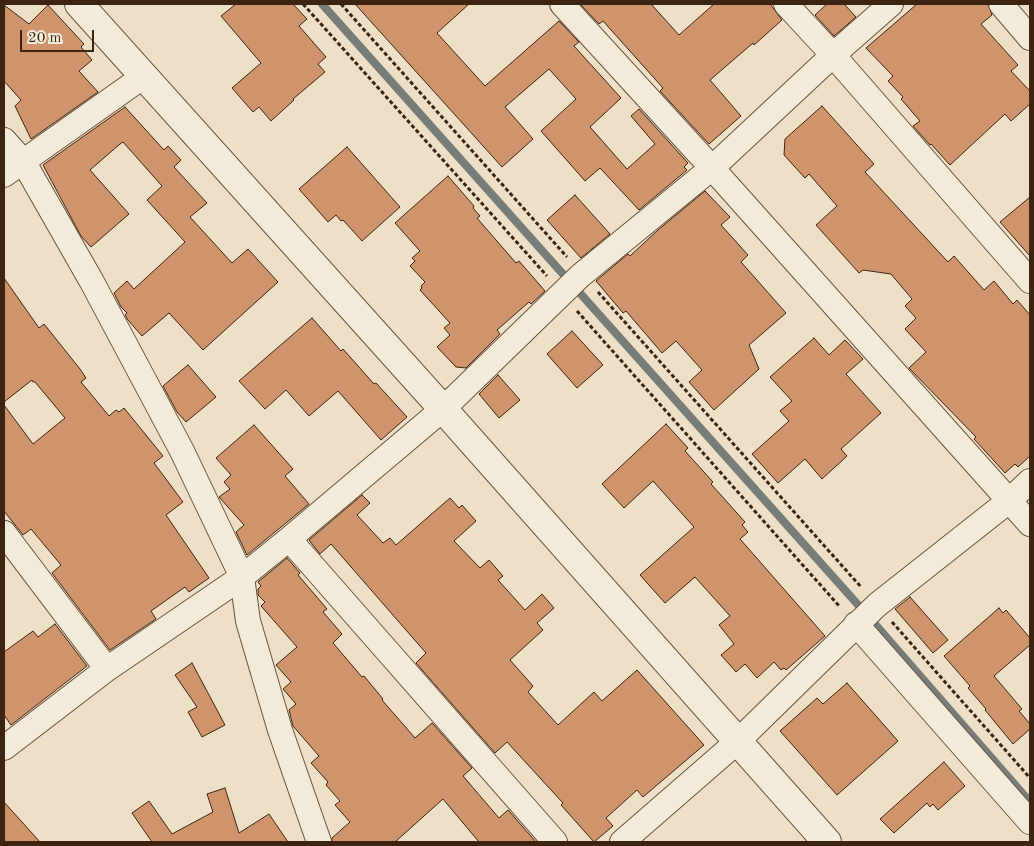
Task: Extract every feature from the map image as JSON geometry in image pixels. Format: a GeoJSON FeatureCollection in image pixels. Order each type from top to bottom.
{"type":"FeatureCollection","features":[{"type":"Feature","properties":{"kind":"street"},"geometry":{"type":"LineString","coordinates":[[79,4],[443,409],[827,842]]}},
{"type":"Feature","properties":{"kind":"street"},"geometry":{"type":"LineString","coordinates":[[562,4],[712,168],[1030,524]]}},
{"type":"Feature","properties":{"kind":"street"},"geometry":{"type":"LineString","coordinates":[[786,4],[833,54],[1030,281]]}},
{"type":"Feature","properties":{"kind":"street"},"geometry":{"type":"LineString","coordinates":[[4,748],[107,669],[242,577],[289,539],[443,409],[572,284],[712,168],[833,54],[891,4]]}},
{"type":"Feature","properties":{"kind":"street"},"geometry":{"type":"LineString","coordinates":[[1001,4],[1030,38]]}},
{"type":"Feature","properties":{"kind":"street"},"geometry":{"type":"LineString","coordinates":[[4,176],[144,76]]}},
{"type":"Feature","properties":{"kind":"street"},"geometry":{"type":"LineString","coordinates":[[4,140],[23,161],[92,282],[182,451],[242,577],[248,621],[272,703],[320,842]]}},
{"type":"Feature","properties":{"kind":"street"},"geometry":{"type":"LineString","coordinates":[[622,842],[737,742],[866,615],[1010,500],[1030,481]]}},
{"type":"Feature","properties":{"kind":"street"},"geometry":{"type":"LineString","coordinates":[[4,533],[107,669]]}},
{"type":"Feature","properties":{"kind":"street"},"geometry":{"type":"LineString","coordinates":[[289,539],[555,842]]}},
{"type":"Feature","properties":{"kind":"street"},"geometry":{"type":"LineString","coordinates":[[866,615],[1030,822]]}},
{"type":"Feature","properties":{"kind":"path"},"geometry":{"type":"LineString","coordinates":[[303,4],[572,284],[866,615],[1030,778]]}},
{"type":"Feature","properties":{"kind":"path"},"geometry":{"type":"LineString","coordinates":[[341,4],[572,284],[866,615]]}},
{"type":"Feature","properties":{"kind":"building"},"geometry":{"type":"Polygon","coordinates":[[[236,4],[293,4],[307,19],[299,26],[326,57],[318,64],[325,72],[293,99],[271,121],[259,107],[253,112],[232,88],[261,63],[221,16],[236,4]]]}},
{"type":"Feature","properties":{"kind":"building"},"geometry":{"type":"Polygon","coordinates":[[[355,4],[469,4],[437,33],[485,86],[559,21],[579,42],[574,46],[621,98],[590,127],[627,169],[655,144],[631,116],[639,109],[688,163],[684,167],[687,170],[639,210],[600,168],[585,181],[541,131],[576,99],[549,69],[505,107],[533,139],[502,167],[355,4]]]}},
{"type":"Feature","properties":{"kind":"building"},"geometry":{"type":"Polygon","coordinates":[[[580,4],[651,4],[679,35],[714,4],[770,4],[782,20],[710,80],[741,116],[709,144],[660,91],[663,88],[603,21],[599,24],[580,4]]]}},
{"type":"Feature","properties":{"kind":"building"},"geometry":{"type":"Polygon","coordinates":[[[827,4],[844,4],[856,17],[834,36],[815,15],[827,4]]]}},
{"type":"Feature","properties":{"kind":"building"},"geometry":{"type":"Polygon","coordinates":[[[917,4],[988,4],[992,15],[981,24],[1018,65],[1011,71],[1030,91],[1030,104],[1011,121],[1005,114],[950,165],[913,126],[920,121],[901,99],[903,97],[888,81],[893,76],[866,48],[917,4]]]}},
{"type":"Feature","properties":{"kind":"building"},"geometry":{"type":"Polygon","coordinates":[[[4,5],[29,24],[48,5],[84,44],[81,47],[92,60],[79,71],[98,92],[31,139],[15,106],[21,100],[4,81],[4,5]]]}},
{"type":"Feature","properties":{"kind":"building"},"geometry":{"type":"Polygon","coordinates":[[[822,106],[874,164],[865,172],[948,262],[954,256],[984,290],[994,281],[1013,304],[1017,300],[1030,315],[1030,456],[1018,467],[1015,464],[1005,473],[974,439],[976,437],[909,368],[926,352],[905,329],[916,318],[905,306],[912,299],[891,274],[863,270],[859,273],[816,225],[837,206],[809,174],[805,178],[784,155],[785,139],[822,106]]]}},
{"type":"Feature","properties":{"kind":"building"},"geometry":{"type":"Polygon","coordinates":[[[125,107],[164,150],[168,146],[181,160],[174,167],[207,203],[190,217],[232,263],[248,249],[278,282],[203,350],[169,313],[142,336],[128,320],[125,315],[127,313],[121,307],[114,293],[127,281],[134,289],[185,242],[147,200],[162,186],[123,142],[120,144],[90,170],[129,214],[91,247],[81,236],[43,165],[125,107]]]}},
{"type":"Feature","properties":{"kind":"building"},"geometry":{"type":"Polygon","coordinates":[[[347,147],[400,207],[362,241],[336,215],[328,222],[299,189],[347,147]]]}},
{"type":"Feature","properties":{"kind":"building"},"geometry":{"type":"Polygon","coordinates":[[[448,176],[474,206],[473,208],[480,216],[477,218],[516,263],[519,261],[545,291],[531,304],[529,302],[497,330],[500,334],[466,368],[456,367],[437,347],[450,335],[444,328],[450,323],[420,290],[425,282],[410,266],[415,261],[412,258],[420,251],[395,223],[448,176]]]}},
{"type":"Feature","properties":{"kind":"building"},"geometry":{"type":"Polygon","coordinates":[[[705,191],[730,217],[721,225],[748,255],[741,262],[786,313],[749,345],[759,369],[714,410],[689,382],[702,370],[676,341],[662,353],[626,311],[623,313],[596,281],[628,254],[630,256],[705,191]]]}},
{"type":"Feature","properties":{"kind":"building"},"geometry":{"type":"Polygon","coordinates":[[[575,195],[610,234],[581,258],[547,220],[575,195]]]}},
{"type":"Feature","properties":{"kind":"building"},"geometry":{"type":"Polygon","coordinates":[[[1030,197],[1030,256],[1000,222],[1030,197]]]}},
{"type":"Feature","properties":{"kind":"building"},"geometry":{"type":"Polygon","coordinates":[[[4,278],[39,328],[44,324],[80,369],[86,378],[81,382],[109,416],[116,410],[119,412],[124,408],[163,456],[154,463],[183,502],[166,515],[209,578],[189,592],[185,587],[151,611],[156,619],[110,650],[52,573],[61,565],[31,529],[23,535],[4,511],[4,405],[33,444],[65,418],[32,380],[4,402],[4,278]]]}},
{"type":"Feature","properties":{"kind":"building"},"geometry":{"type":"Polygon","coordinates":[[[312,318],[341,351],[343,349],[407,417],[381,440],[338,391],[309,416],[286,390],[265,409],[239,381],[312,318]]]}},
{"type":"Feature","properties":{"kind":"building"},"geometry":{"type":"Polygon","coordinates":[[[572,331],[603,365],[577,388],[547,354],[572,331]]]}},
{"type":"Feature","properties":{"kind":"building"},"geometry":{"type":"Polygon","coordinates":[[[814,338],[829,355],[845,340],[863,359],[846,374],[881,413],[841,449],[847,456],[822,479],[805,459],[778,483],[752,454],[789,421],[780,411],[792,401],[770,377],[814,338]]]}},
{"type":"Feature","properties":{"kind":"building"},"geometry":{"type":"Polygon","coordinates":[[[188,365],[216,397],[186,422],[177,412],[163,386],[188,365]]]}},
{"type":"Feature","properties":{"kind":"building"},"geometry":{"type":"Polygon","coordinates":[[[498,375],[520,400],[499,418],[479,394],[498,375]]]}},
{"type":"Feature","properties":{"kind":"building"},"geometry":{"type":"Polygon","coordinates":[[[666,424],[688,448],[685,451],[713,482],[711,484],[745,522],[742,525],[748,532],[740,539],[825,636],[786,670],[784,668],[781,670],[774,662],[757,678],[745,664],[736,672],[721,655],[734,644],[719,625],[730,616],[695,577],[665,603],[640,575],[694,527],[653,481],[624,508],[602,484],[666,424]]]}},
{"type":"Feature","properties":{"kind":"building"},"geometry":{"type":"Polygon","coordinates":[[[254,425],[293,469],[285,476],[309,504],[247,555],[236,532],[244,525],[219,497],[230,489],[224,482],[231,475],[216,458],[254,425]]]}},
{"type":"Feature","properties":{"kind":"building"},"geometry":{"type":"Polygon","coordinates":[[[362,495],[370,503],[357,515],[383,543],[390,538],[396,545],[450,498],[459,508],[462,505],[476,521],[454,541],[480,568],[489,560],[503,576],[498,580],[525,610],[542,594],[554,608],[537,623],[543,630],[510,660],[533,686],[528,692],[558,725],[594,692],[602,701],[637,670],[704,745],[643,797],[637,790],[606,818],[613,826],[594,842],[561,805],[563,803],[507,742],[495,753],[416,663],[426,653],[331,544],[320,554],[309,540],[362,495]]]}},
{"type":"Feature","properties":{"kind":"building"},"geometry":{"type":"Polygon","coordinates":[[[287,558],[300,573],[298,575],[327,609],[323,612],[342,634],[333,643],[362,677],[364,676],[415,738],[432,723],[472,768],[463,776],[499,818],[508,810],[536,842],[479,842],[443,799],[395,842],[332,842],[332,838],[350,822],[335,805],[340,801],[326,785],[328,782],[311,763],[319,756],[293,726],[289,710],[296,704],[283,689],[291,682],[276,665],[297,647],[261,606],[265,602],[258,595],[258,589],[261,586],[258,582],[287,558]]]}},
{"type":"Feature","properties":{"kind":"building"},"geometry":{"type":"Polygon","coordinates":[[[910,597],[948,640],[933,653],[895,609],[910,597]]]}},
{"type":"Feature","properties":{"kind":"building"},"geometry":{"type":"Polygon","coordinates":[[[999,608],[1003,613],[1006,610],[1030,638],[1030,645],[994,676],[1022,709],[1019,711],[1030,724],[1030,729],[1013,744],[968,688],[970,686],[944,656],[999,608]]]}},
{"type":"Feature","properties":{"kind":"building"},"geometry":{"type":"Polygon","coordinates":[[[55,624],[87,666],[11,725],[4,715],[4,652],[33,631],[38,637],[55,624]]]}},
{"type":"Feature","properties":{"kind":"building"},"geometry":{"type":"Polygon","coordinates":[[[192,663],[225,725],[202,737],[188,712],[197,707],[175,675],[192,663]]]}},
{"type":"Feature","properties":{"kind":"building"},"geometry":{"type":"Polygon","coordinates":[[[847,683],[898,741],[837,795],[780,731],[817,698],[823,704],[847,683]]]}},
{"type":"Feature","properties":{"kind":"building"},"geometry":{"type":"Polygon","coordinates":[[[944,762],[965,786],[938,810],[933,804],[930,807],[927,803],[894,833],[880,819],[944,762]]]}},
{"type":"Feature","properties":{"kind":"building"},"geometry":{"type":"Polygon","coordinates":[[[225,788],[239,833],[269,814],[288,842],[152,842],[132,813],[149,801],[172,834],[213,812],[207,794],[225,788]]]}},
{"type":"Feature","properties":{"kind":"building"},"geometry":{"type":"Polygon","coordinates":[[[4,802],[40,842],[4,842],[4,802]]]}},
{"type":"Feature","properties":{"kind":"waterway"},"geometry":{"type":"LineString","coordinates":[[322,4],[860,607],[1030,802]]}}]}
